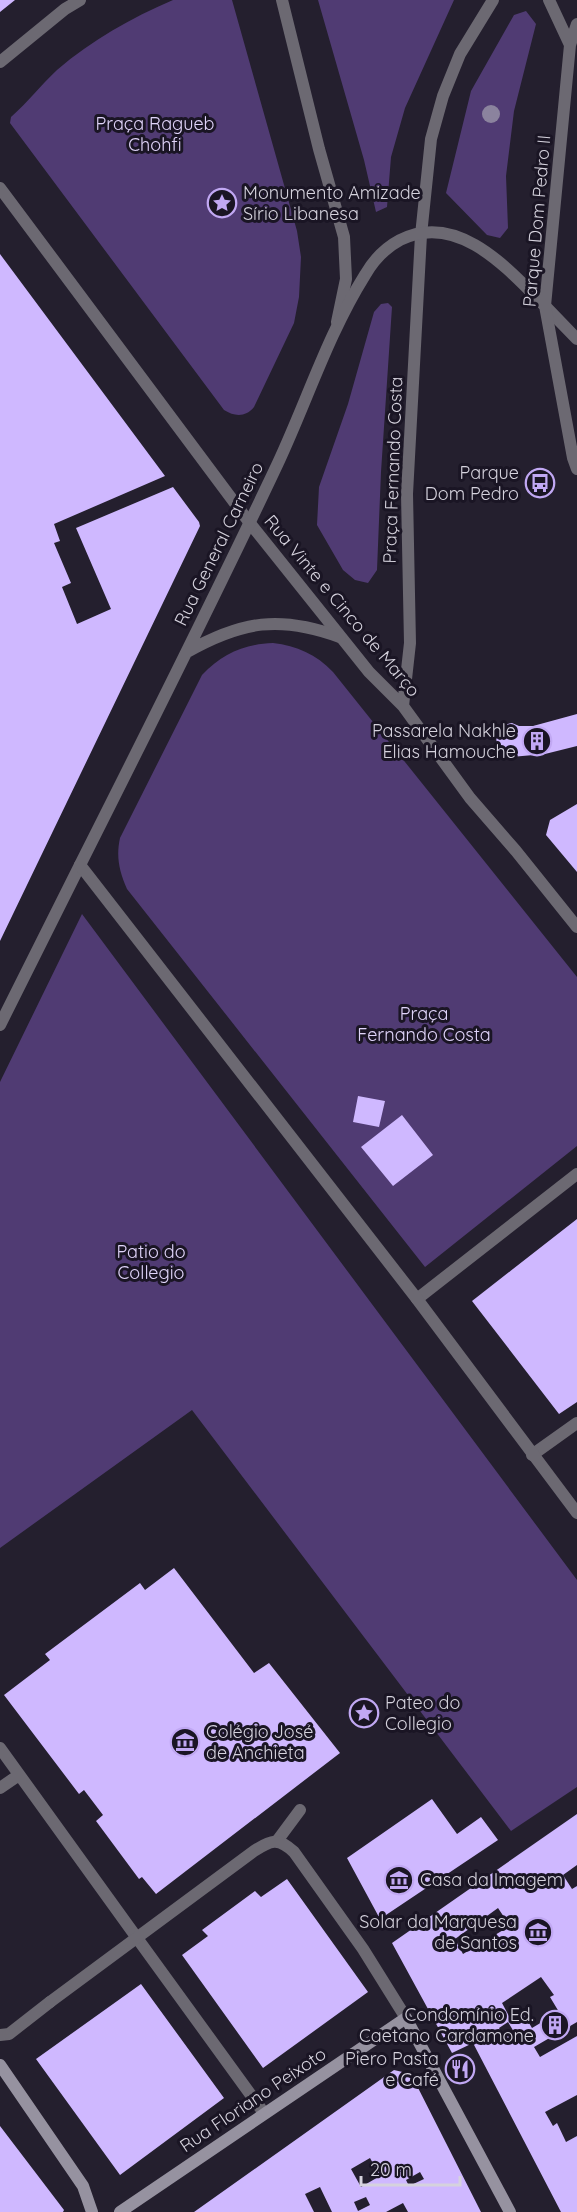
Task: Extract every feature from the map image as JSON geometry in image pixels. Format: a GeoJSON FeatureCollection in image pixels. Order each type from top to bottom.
{"type":"FeatureCollection","features":[{"type":"Feature","properties":{"kind":"main road","name":"Rua Floriano Peixoto"},"geometry":{"type":"LineString","coordinates":[[120,2212],[406,2018]]}},
{"type":"Feature","properties":{"kind":"main road"},"geometry":{"type":"LineString","coordinates":[[406,2018],[510,2212]]}},
{"type":"Feature","properties":{"kind":"main road"},"geometry":{"type":"LineString","coordinates":[[0,2065],[83,2186],[92,2212]]}},
{"type":"Feature","properties":{"kind":"street"},"geometry":{"type":"LineString","coordinates":[[0,62],[65,9],[80,0]]}},
{"type":"Feature","properties":{"kind":"street"},"geometry":{"type":"LineString","coordinates":[[282,0],[344,237],[346,279],[336,326]]}},
{"type":"Feature","properties":{"kind":"street"},"geometry":{"type":"LineString","coordinates":[[421,235],[431,139],[443,96],[460,54],[493,0]]}},
{"type":"Feature","properties":{"kind":"street"},"geometry":{"type":"LineString","coordinates":[[549,0],[570,45]]}},
{"type":"Feature","properties":{"kind":"street","name":"Parque Dom Pedro II"},"geometry":{"type":"LineString","coordinates":[[577,24],[570,45],[545,306],[573,458],[577,469]]}},
{"type":"Feature","properties":{"kind":"street","name":"Rua Vinte e Cinco de Março"},"geometry":{"type":"LineString","coordinates":[[0,188],[249,522],[369,672],[403,706],[470,798],[577,927]]}},
{"type":"Feature","properties":{"kind":"street","name":"Rua General Carneiro"},"geometry":{"type":"LineString","coordinates":[[0,1025],[187,652],[278,462],[336,326],[377,258],[400,240],[440,232],[459,236],[501,263],[577,339]]}},
{"type":"Feature","properties":{"kind":"street","name":"Praça Fernando Costa"},"geometry":{"type":"LineString","coordinates":[[403,706],[410,643],[407,494],[421,235]]}},
{"type":"Feature","properties":{"kind":"street"},"geometry":{"type":"LineString","coordinates":[[187,652],[215,636],[246,626],[294,624],[340,637]]}},
{"type":"Feature","properties":{"kind":"street"},"geometry":{"type":"LineString","coordinates":[[80,865],[417,1299],[577,1513]]}},
{"type":"Feature","properties":{"kind":"street"},"geometry":{"type":"LineString","coordinates":[[417,1299],[577,1174]]}},
{"type":"Feature","properties":{"kind":"street"},"geometry":{"type":"LineString","coordinates":[[532,1455],[577,1423]]}},
{"type":"Feature","properties":{"kind":"street"},"geometry":{"type":"LineString","coordinates":[[0,1748],[264,2113]]}},
{"type":"Feature","properties":{"kind":"street"},"geometry":{"type":"LineString","coordinates":[[0,1788],[19,1774]]}},
{"type":"Feature","properties":{"kind":"street"},"geometry":{"type":"LineString","coordinates":[[277,1841],[300,1810]]}},
{"type":"Feature","properties":{"kind":"street"},"geometry":{"type":"LineString","coordinates":[[0,2035],[9,2034],[254,1851],[266,1843],[277,1841],[285,1844],[301,1862],[363,1948],[406,2018]]}},
{"type":"Feature","properties":{"kind":"green space","name":"Praça Ragueb Chohfi"},"geometry":{"type":"Polygon","coordinates":[[[173,0],[232,0],[297,231],[301,257],[299,297],[294,323],[254,407],[240,415],[224,410],[10,123],[11,117],[70,59],[112,30],[173,0]]]}},
{"type":"Feature","properties":{"kind":"green space"},"geometry":{"type":"Polygon","coordinates":[[[318,0],[454,0],[405,108],[391,157],[387,207],[376,212],[364,160],[318,0]]]}},
{"type":"Feature","properties":{"kind":"green space"},"geometry":{"type":"Polygon","coordinates":[[[526,11],[536,24],[514,111],[506,176],[508,228],[500,238],[487,235],[446,193],[471,91],[514,15],[526,11]]]}},
{"type":"Feature","properties":{"kind":"green space"},"geometry":{"type":"Polygon","coordinates":[[[388,303],[392,307],[377,570],[368,583],[355,580],[343,570],[317,525],[319,487],[348,404],[374,312],[381,304],[388,303]]]}},
{"type":"Feature","properties":{"kind":"green space","name":"Praça Fernando Costa"},"geometry":{"type":"Polygon","coordinates":[[[273,643],[306,652],[320,660],[333,672],[577,977],[577,1146],[425,1267],[127,889],[120,870],[118,851],[120,838],[202,675],[217,661],[234,652],[252,645],[273,643]]]}},
{"type":"Feature","properties":{"kind":"green space","name":"Patio do Collegio"},"geometry":{"type":"Polygon","coordinates":[[[82,914],[577,1580],[577,1787],[511,1831],[192,1410],[0,1548],[0,1082],[82,914]]]}},
{"type":"Feature","properties":{"kind":"building"},"geometry":{"type":"Polygon","coordinates":[[[0,0],[15,0],[0,12],[0,0]]]}},
{"type":"Feature","properties":{"kind":"building"},"geometry":{"type":"Polygon","coordinates":[[[0,254],[165,476],[54,524],[60,541],[54,543],[71,583],[62,587],[77,624],[111,609],[76,528],[173,487],[200,526],[0,941],[0,254]]]}},
{"type":"Feature","properties":{"kind":"building","name":"Passarela Nakhle Elias Hamouche"},"geometry":{"type":"Polygon","coordinates":[[[577,714],[577,746],[545,754],[498,756],[496,736],[502,725],[512,723],[519,726],[533,726],[577,714]]]}},
{"type":"Feature","properties":{"kind":"building"},"geometry":{"type":"Polygon","coordinates":[[[577,804],[577,872],[546,835],[550,820],[577,804]]]}},
{"type":"Feature","properties":{"kind":"building"},"geometry":{"type":"Polygon","coordinates":[[[358,1096],[385,1101],[379,1127],[353,1122],[358,1096]]]}},
{"type":"Feature","properties":{"kind":"building"},"geometry":{"type":"Polygon","coordinates":[[[402,1115],[433,1155],[393,1186],[361,1147],[402,1115]]]}},
{"type":"Feature","properties":{"kind":"building"},"geometry":{"type":"Polygon","coordinates":[[[577,1219],[577,1402],[559,1414],[472,1301],[577,1219]]]}},
{"type":"Feature","properties":{"kind":"building","name":"Colégio José de Anchieta"},"geometry":{"type":"Polygon","coordinates":[[[174,1568],[254,1673],[269,1663],[340,1753],[156,1894],[142,1877],[139,1879],[96,1821],[103,1815],[84,1790],[79,1794],[4,1695],[50,1660],[45,1654],[140,1583],[145,1590],[174,1568]]]}},
{"type":"Feature","properties":{"kind":"building","name":"Casa da Imagem"},"geometry":{"type":"Polygon","coordinates":[[[432,1799],[457,1834],[481,1817],[498,1840],[380,1919],[347,1858],[432,1799]]]}},
{"type":"Feature","properties":{"kind":"building","name":"Solar da Marquesa de Santos"},"geometry":{"type":"Polygon","coordinates":[[[577,1814],[577,1865],[563,1875],[572,1889],[577,1886],[577,2022],[534,2047],[540,2057],[577,2036],[577,2095],[545,2112],[553,2126],[557,2123],[566,2142],[577,2136],[577,2212],[561,2212],[473,2043],[452,2053],[392,1943],[577,1814]],[[498,1908],[455,1939],[463,1954],[510,1926],[498,1908]],[[541,1977],[502,2003],[511,2020],[523,2013],[532,2028],[559,2012],[550,1997],[554,1995],[541,1977]],[[508,2022],[499,2028],[504,2037],[514,2032],[508,2022]]]}},
{"type":"Feature","properties":{"kind":"building"},"geometry":{"type":"Polygon","coordinates":[[[287,1879],[368,1992],[263,2068],[182,1955],[208,1936],[202,1930],[255,1891],[261,1897],[287,1879]]]}},
{"type":"Feature","properties":{"kind":"building"},"geometry":{"type":"Polygon","coordinates":[[[141,1984],[224,2098],[120,2175],[36,2059],[141,1984]]]}},
{"type":"Feature","properties":{"kind":"building"},"geometry":{"type":"Polygon","coordinates":[[[394,2070],[411,2074],[481,2212],[408,2212],[403,2203],[386,2212],[332,2212],[320,2187],[305,2194],[314,2212],[194,2212],[394,2070]],[[370,2158],[351,2169],[361,2187],[380,2176],[370,2158]],[[420,2172],[406,2180],[409,2186],[424,2179],[420,2172]],[[366,2197],[354,2202],[358,2211],[370,2205],[366,2197]]]}},
{"type":"Feature","properties":{"kind":"building"},"geometry":{"type":"Polygon","coordinates":[[[0,2126],[64,2210],[63,2212],[0,2212],[0,2126]]]}},
{"type":"Feature","properties":{"kind":"place","name":"Monumento Amizade Sírio Libanesa"},"geometry":{"type":"Point","coordinates":[222,203]}},
{"type":"Feature","properties":{"kind":"place","name":"Parque Dom Pedro"},"geometry":{"type":"Point","coordinates":[540,483]}},
{"type":"Feature","properties":{"kind":"place","name":"Passarela Nakhle Elias Hamouche"},"geometry":{"type":"Point","coordinates":[537,741]}},
{"type":"Feature","properties":{"kind":"place","name":"Pateo do Collegio"},"geometry":{"type":"Point","coordinates":[364,1713]}},
{"type":"Feature","properties":{"kind":"place","name":"Colégio José de Anchieta"},"geometry":{"type":"Point","coordinates":[185,1742]}},
{"type":"Feature","properties":{"kind":"place","name":"Casa da Imagem"},"geometry":{"type":"Point","coordinates":[399,1880]}},
{"type":"Feature","properties":{"kind":"place","name":"Solar da Marquesa de Santos"},"geometry":{"type":"Point","coordinates":[538,1932]}},
{"type":"Feature","properties":{"kind":"place","name":"Condomínio Ed. Caetano Cardamone"},"geometry":{"type":"Point","coordinates":[555,2025]}},
{"type":"Feature","properties":{"kind":"place","name":"Piero Pasta e Café"},"geometry":{"type":"Point","coordinates":[460,2069]}}]}
